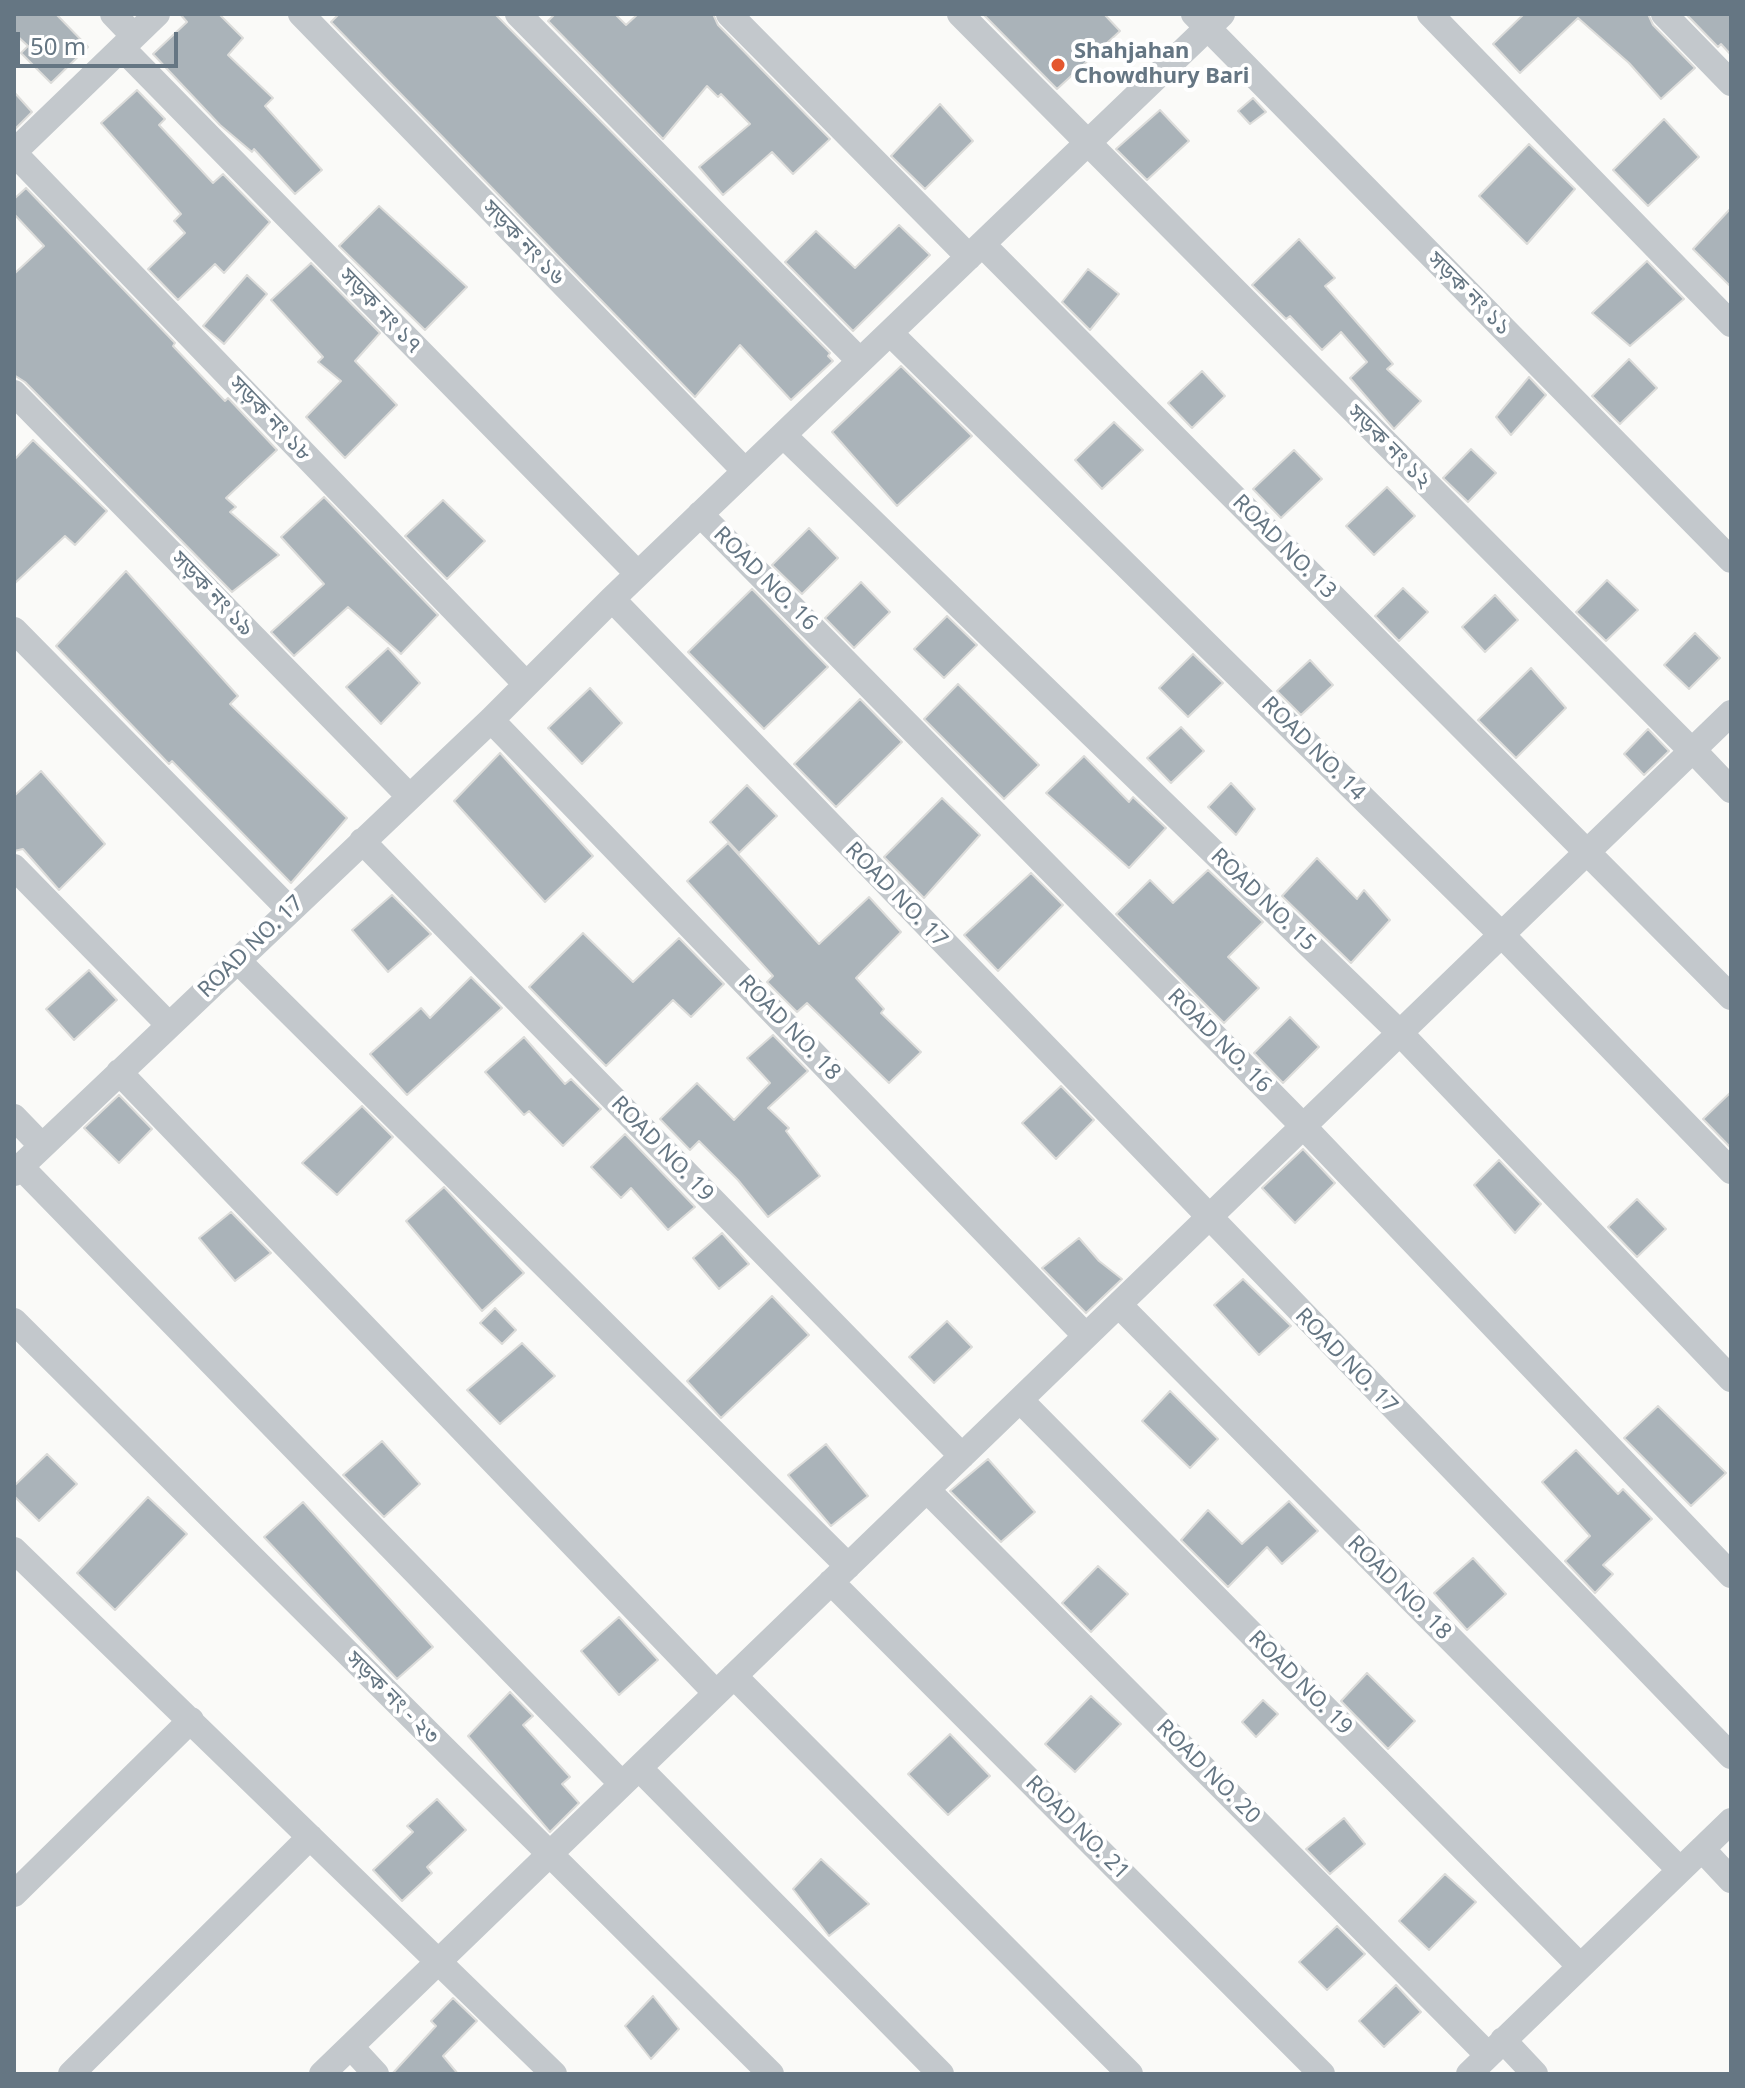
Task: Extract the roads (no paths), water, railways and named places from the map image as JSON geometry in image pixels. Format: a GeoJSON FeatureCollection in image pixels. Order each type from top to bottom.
{"type":"FeatureCollection","features":[{"type":"Feature","properties":{"kind":"street","name":"সড়ক নং ১৭"},"geometry":{"type":"LineString","coordinates":[[113,14],[128,42],[638,574]]}},
{"type":"Feature","properties":{"kind":"street"},"geometry":{"type":"LineString","coordinates":[[14,153],[157,14]]}},
{"type":"Feature","properties":{"kind":"street","name":"সড়ক নং ১৬"},"geometry":{"type":"LineString","coordinates":[[301,14],[745,471]]}},
{"type":"Feature","properties":{"kind":"street"},"geometry":{"type":"LineString","coordinates":[[518,14],[860,361]]}},
{"type":"Feature","properties":{"kind":"street","name":"ROAD NO. 13"},"geometry":{"type":"LineString","coordinates":[[729,14],[976,250],[1731,997]]}},
{"type":"Feature","properties":{"kind":"street","name":"সড়ক নং ১২"},"geometry":{"type":"LineString","coordinates":[[960,14],[1731,790]]}},
{"type":"Feature","properties":{"kind":"street"},"geometry":{"type":"LineString","coordinates":[[1430,14],[1731,324]]}},
{"type":"Feature","properties":{"kind":"street"},"geometry":{"type":"LineString","coordinates":[[1664,14],[1731,83]]}},
{"type":"Feature","properties":{"kind":"street"},"geometry":{"type":"LineString","coordinates":[[612,599],[1087,144],[1208,19]]}},
{"type":"Feature","properties":{"kind":"street","name":"সড়ক নং ১১"},"geometry":{"type":"LineString","coordinates":[[1208,19],[1731,560]]}},
{"type":"Feature","properties":{"kind":"street","name":"সড়ক নং ১৮"},"geometry":{"type":"LineString","coordinates":[[14,153],[526,684]]}},
{"type":"Feature","properties":{"kind":"street","name":"ROAD NO. 14"},"geometry":{"type":"LineString","coordinates":[[890,333],[1502,935],[1731,1171]]}},
{"type":"Feature","properties":{"kind":"street","name":"সড়ক নং ১৯"},"geometry":{"type":"LineString","coordinates":[[18,403],[409,796]]}},
{"type":"Feature","properties":{"kind":"street","name":"ROAD NO. 15"},"geometry":{"type":"LineString","coordinates":[[783,435],[1399,1032],[1731,1379]]}},
{"type":"Feature","properties":{"kind":"street","name":"ROAD NO. 16"},"geometry":{"type":"LineString","coordinates":[[700,514],[1303,1126],[1731,1575]]}},
{"type":"Feature","properties":{"kind":"street","name":"ROAD NO. 17"},"geometry":{"type":"LineString","coordinates":[[17,1169],[491,720],[612,599],[1207,1218],[1731,1756]]}},
{"type":"Feature","properties":{"kind":"street"},"geometry":{"type":"LineString","coordinates":[[14,630],[290,910]]}},
{"type":"Feature","properties":{"kind":"street"},"geometry":{"type":"LineString","coordinates":[[322,2074],[1502,935],[1585,850],[1731,713]]}},
{"type":"Feature","properties":{"kind":"street","name":"ROAD NO. 18"},"geometry":{"type":"LineString","coordinates":[[491,720],[1086,1336]]}},
{"type":"Feature","properties":{"kind":"street","name":"ROAD NO. 19"},"geometry":{"type":"LineString","coordinates":[[362,841],[962,1456]]}},
{"type":"Feature","properties":{"kind":"street"},"geometry":{"type":"LineString","coordinates":[[14,867],[169,1025]]}},
{"type":"Feature","properties":{"kind":"street","name":"ROAD NO. 21"},"geometry":{"type":"LineString","coordinates":[[237,960],[840,1574],[1322,2074]]}},
{"type":"Feature","properties":{"kind":"street"},"geometry":{"type":"LineString","coordinates":[[119,1072],[725,1685],[1130,2074]]}},
{"type":"Feature","properties":{"kind":"street"},"geometry":{"type":"LineString","coordinates":[[14,1117],[42,1146]]}},
{"type":"Feature","properties":{"kind":"street"},"geometry":{"type":"LineString","coordinates":[[17,1169],[631,1776],[941,2074]]}},
{"type":"Feature","properties":{"kind":"street","name":"ROAD NO. 18"},"geometry":{"type":"LineString","coordinates":[[1119,1305],[1680,1870]]}},
{"type":"Feature","properties":{"kind":"street","name":"সড়ক নং - ২৩"},"geometry":{"type":"LineString","coordinates":[[14,1321],[771,2074]]}},
{"type":"Feature","properties":{"kind":"street","name":"ROAD NO. 19"},"geometry":{"type":"LineString","coordinates":[[1020,1400],[1580,1966]]}},
{"type":"Feature","properties":{"kind":"street","name":"ROAD NO. 20"},"geometry":{"type":"LineString","coordinates":[[927,1490],[1496,2048],[1535,2074]]}},
{"type":"Feature","properties":{"kind":"street"},"geometry":{"type":"LineString","coordinates":[[14,1550],[554,2074]]}},
{"type":"Feature","properties":{"kind":"street"},"geometry":{"type":"LineString","coordinates":[[14,1894],[191,1720]]}},
{"type":"Feature","properties":{"kind":"street"},"geometry":{"type":"LineString","coordinates":[[1469,2074],[1731,1821]]}},
{"type":"Feature","properties":{"kind":"street"},"geometry":{"type":"LineString","coordinates":[[71,2074],[310,1837]]}},
{"type":"Feature","properties":{"kind":"street"},"geometry":{"type":"LineString","coordinates":[[1702,1849],[1731,1880]]}},
{"type":"Feature","properties":{"kind":"street"},"geometry":{"type":"LineString","coordinates":[[351,2047],[376,2074]]}},
{"type":"Feature","properties":{"kind":"place","name":"Shahjahan Chowdhury Bari"},"geometry":{"type":"Point","coordinates":[1058,65]}}]}
